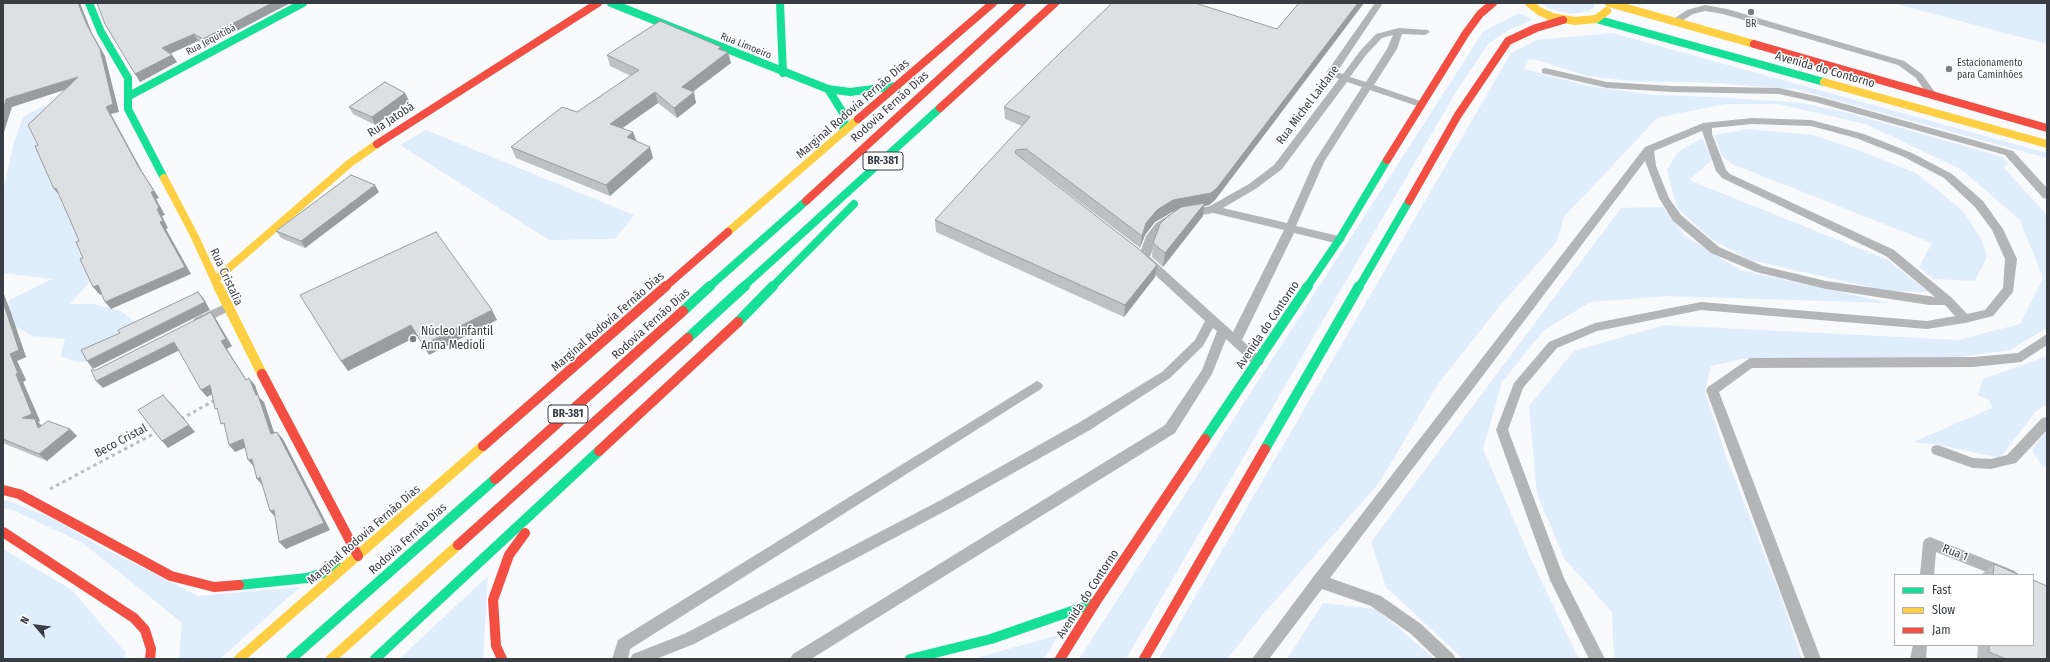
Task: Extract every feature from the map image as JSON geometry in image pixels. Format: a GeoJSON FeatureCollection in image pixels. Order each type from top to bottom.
{"type":"FeatureCollection","features":[{"type":"Feature","properties":{"kind":"main road","name":"Rua Cristalia"},"geometry":{"type":"LineString","coordinates":[[89,3],[101,32],[128,78],[128,109],[194,235],[227,307],[358,556]]}},
{"type":"Feature","properties":{"kind":"main road","name":"Rua Jequitibá"},"geometry":{"type":"LineString","coordinates":[[129,96],[303,3]]}},
{"type":"Feature","properties":{"kind":"main road","name":"Rua Jatobá"},"geometry":{"type":"LineString","coordinates":[[215,280],[350,162],[397,130],[598,3]]}},
{"type":"Feature","properties":{"kind":"main road","name":"Rua Limoeiro"},"geometry":{"type":"LineString","coordinates":[[611,3],[783,73],[828,89],[850,92],[898,86]]}},
{"type":"Feature","properties":{"kind":"main road"},"geometry":{"type":"LineString","coordinates":[[780,3],[783,73]]}},
{"type":"Feature","properties":{"kind":"main road","name":"Marginal Rodovia Fernão Dias"},"geometry":{"type":"LineString","coordinates":[[239,659],[993,3]]}},
{"type":"Feature","properties":{"kind":"main road","name":"Rodovia Fernão Dias"},"geometry":{"type":"LineString","coordinates":[[291,659],[730,270],[1022,3]]}},
{"type":"Feature","properties":{"kind":"main road","name":"BR-381"},"geometry":{"type":"LineString","coordinates":[[331,659],[926,122],[1055,3]]}},
{"type":"Feature","properties":{"kind":"main road","name":"BR-381"},"geometry":{"type":"LineString","coordinates":[[1020,36],[1063,3]]}},
{"type":"Feature","properties":{"kind":"main road","name":"Avenida do Contorno"},"geometry":{"type":"LineString","coordinates":[[1060,659],[1095,603],[1339,240],[1420,104],[1480,14],[1493,3]]}},
{"type":"Feature","properties":{"kind":"main road"},"geometry":{"type":"LineString","coordinates":[[1529,3],[1539,11],[1563,20],[1586,21],[1596,19],[1607,13],[1609,3]]}},
{"type":"Feature","properties":{"kind":"main road","name":"Avenida do Contorno"},"geometry":{"type":"LineString","coordinates":[[1609,3],[2047,128]]}},
{"type":"Feature","properties":{"kind":"main road","name":"Avenida do Contorno"},"geometry":{"type":"LineString","coordinates":[[1596,19],[2047,144]]}},
{"type":"Feature","properties":{"kind":"main road"},"geometry":{"type":"LineString","coordinates":[[1144,659],[1458,115],[1508,41],[1536,28],[1563,20]]}},
{"type":"Feature","properties":{"kind":"main road"},"geometry":{"type":"LineString","coordinates":[[828,89],[845,116],[843,132]]}},
{"type":"Feature","properties":{"kind":"main road"},"geometry":{"type":"LineString","coordinates":[[1931,112],[1932,95]]}},
{"type":"Feature","properties":{"kind":"main road"},"geometry":{"type":"LineString","coordinates":[[876,180],[926,122]]}},
{"type":"Feature","properties":{"kind":"main road"},"geometry":{"type":"LineString","coordinates":[[375,659],[749,312],[840,220],[860,197]]}},
{"type":"Feature","properties":{"kind":"main road","name":"BR-381"},"geometry":{"type":"LineString","coordinates":[[3,490],[19,494],[171,576],[214,587],[307,578],[347,566]]}},
{"type":"Feature","properties":{"kind":"main road"},"geometry":{"type":"LineString","coordinates":[[502,659],[496,646],[493,600],[509,555],[554,493]]}},
{"type":"Feature","properties":{"kind":"main road"},"geometry":{"type":"LineString","coordinates":[[3,532],[134,618],[145,630],[151,649],[150,659]]}},
{"type":"Feature","properties":{"kind":"main road"},"geometry":{"type":"LineString","coordinates":[[910,659],[991,639],[1095,603]]}},
{"type":"Feature","properties":{"kind":"lane"},"geometry":{"type":"LineString","coordinates":[[1379,3],[1331,73],[1420,104]]}},
{"type":"Feature","properties":{"kind":"lane"},"geometry":{"type":"LineString","coordinates":[[1674,22],[1690,12],[1705,8],[1724,11],[1901,63],[1919,76],[1932,95]]}},
{"type":"Feature","properties":{"kind":"lane"},"geometry":{"type":"LineString","coordinates":[[1236,341],[1279,253],[1319,162],[1392,49],[1400,31]]}},
{"type":"Feature","properties":{"kind":"lane","name":"Rua Michel Laidane"},"geometry":{"type":"LineString","coordinates":[[1213,209],[1253,186],[1278,167],[1363,53],[1379,36],[1400,31],[1425,32]]}},
{"type":"Feature","properties":{"kind":"lane"},"geometry":{"type":"LineString","coordinates":[[1545,71],[1607,85],[1672,89],[1778,91],[1817,99],[2009,153],[2047,195]]}},
{"type":"Feature","properties":{"kind":"lane"},"geometry":{"type":"LineString","coordinates":[[1260,659],[1649,149],[1707,125],[1752,121],[1811,123],[1860,136],[1908,155],[1948,176],[1979,204],[1997,229],[2011,259],[2009,289],[1989,312],[1965,319],[1927,325],[1701,306],[1595,327],[1553,345],[1518,386],[1502,430],[1557,580],[1597,659]]}},
{"type":"Feature","properties":{"kind":"lane"},"geometry":{"type":"LineString","coordinates":[[1707,125],[1707,134],[1721,171],[1726,176],[1890,253],[1948,301],[1965,319]]}},
{"type":"Feature","properties":{"kind":"lane"},"geometry":{"type":"LineString","coordinates":[[1649,149],[1651,166],[1664,198],[1677,218],[1715,250],[1760,268],[1826,285],[1929,301],[1948,301]]}},
{"type":"Feature","properties":{"kind":"lane"},"geometry":{"type":"LineString","coordinates":[[1258,362],[1140,256],[1152,236],[1160,226],[1176,216],[1213,209],[1339,240]]}},
{"type":"Feature","properties":{"kind":"lane"},"geometry":{"type":"LineString","coordinates":[[186,328],[227,307]]}},
{"type":"Feature","properties":{"kind":"lane"},"geometry":{"type":"LineString","coordinates":[[638,659],[689,640],[946,504],[1085,426],[1166,375],[1199,343],[1212,320]]}},
{"type":"Feature","properties":{"kind":"lane"},"geometry":{"type":"LineString","coordinates":[[798,659],[1170,429],[1208,371],[1223,330]]}},
{"type":"Feature","properties":{"kind":"lane"},"geometry":{"type":"LineString","coordinates":[[1813,659],[1712,390],[1750,363],[1973,362],[2021,357],[2047,339]]}},
{"type":"Feature","properties":{"kind":"lane"},"geometry":{"type":"LineString","coordinates":[[620,659],[623,645],[1037,386]]}},
{"type":"Feature","properties":{"kind":"lane"},"geometry":{"type":"LineString","coordinates":[[1938,450],[1973,463],[1991,464],[2011,459],[2047,422]]}},
{"type":"Feature","properties":{"kind":"lane","name":"Rua 1"},"geometry":{"type":"LineString","coordinates":[[1927,574],[1930,543],[2008,574]]}},
{"type":"Feature","properties":{"kind":"lane"},"geometry":{"type":"LineString","coordinates":[[1319,581],[1376,601],[1416,629],[1448,659]]}},
{"type":"Feature","properties":{"kind":"lane"},"geometry":{"type":"LineString","coordinates":[[1918,659],[1920,646]]}},
{"type":"Feature","properties":{"kind":"path"},"geometry":{"type":"LineString","coordinates":[[174,422],[222,397]]}},
{"type":"Feature","properties":{"kind":"path","name":"Beco Cristal"},"geometry":{"type":"LineString","coordinates":[[30,500],[160,430]]}},
{"type":"Feature","properties":{"kind":"shaded area"},"geometry":{"type":"Polygon","coordinates":[[[1539,3],[1594,3],[1594,7],[1589,11],[1571,14],[1550,9],[1539,3]]]}},
{"type":"Feature","properties":{"kind":"shaded area"},"geometry":{"type":"Polygon","coordinates":[[[1892,3],[2047,3],[2047,44],[1892,3]]]}},
{"type":"Feature","properties":{"kind":"shaded area"},"geometry":{"type":"Polygon","coordinates":[[[1519,13],[1532,20],[1509,30],[1489,43],[1457,90],[1126,659],[1079,659],[1483,32],[1519,13]]]}},
{"type":"Feature","properties":{"kind":"shaded area"},"geometry":{"type":"Polygon","coordinates":[[[1612,33],[2047,153],[2047,158],[1795,89],[1715,83],[1631,81],[1587,76],[1529,59],[1524,69],[1588,86],[1655,95],[1802,103],[1853,114],[2002,157],[2008,163],[2004,168],[2047,215],[2047,328],[2010,350],[1939,360],[1883,358],[1742,359],[1711,366],[1705,391],[1727,459],[1780,594],[1802,659],[1616,659],[1614,655],[1612,612],[1564,558],[1537,494],[1529,406],[1574,351],[1664,325],[1958,340],[2020,324],[2043,278],[2020,220],[1962,170],[1866,124],[1778,104],[1725,104],[1657,118],[1564,217],[1556,243],[1502,303],[1438,384],[1379,483],[1264,613],[1227,659],[1159,659],[1511,53],[1537,40],[1612,33]]]}},
{"type":"Feature","properties":{"kind":"shaded area"},"geometry":{"type":"Polygon","coordinates":[[[43,106],[56,109],[101,274],[88,284],[70,304],[93,304],[121,311],[135,322],[96,361],[76,362],[61,356],[65,339],[32,336],[10,323],[9,300],[52,279],[3,273],[3,191],[14,143],[23,117],[43,106]]]}},
{"type":"Feature","properties":{"kind":"shaded area"},"geometry":{"type":"Polygon","coordinates":[[[1748,129],[1812,135],[1855,149],[1916,173],[1962,210],[1982,240],[1987,257],[1975,281],[1933,279],[1919,267],[1932,243],[1732,164],[1723,157],[1714,135],[1748,129]]]}},
{"type":"Feature","properties":{"kind":"shaded area"},"geometry":{"type":"Polygon","coordinates":[[[426,130],[634,215],[615,239],[549,240],[400,145],[426,130]]]}},
{"type":"Feature","properties":{"kind":"shaded area"},"geometry":{"type":"Polygon","coordinates":[[[1702,138],[1713,159],[1689,180],[1888,260],[1928,292],[1887,291],[1750,260],[1711,239],[1677,208],[1667,170],[1678,152],[1702,138]]]}},
{"type":"Feature","properties":{"kind":"shaded area"},"geometry":{"type":"Polygon","coordinates":[[[1663,207],[1685,236],[1740,270],[1890,303],[1667,296],[1590,302],[1543,331],[1502,382],[1483,449],[1533,564],[1579,659],[1463,659],[1386,587],[1371,542],[1621,208],[1663,207]]]}},
{"type":"Feature","properties":{"kind":"shaded area"},"geometry":{"type":"Polygon","coordinates":[[[2047,356],[2047,405],[2036,411],[2000,458],[1940,445],[1913,442],[1992,408],[1989,400],[1978,395],[1983,379],[2047,356]]]}},
{"type":"Feature","properties":{"kind":"shaded area"},"geometry":{"type":"Polygon","coordinates":[[[2047,431],[2047,468],[2043,467],[2032,450],[2047,431]]]}},
{"type":"Feature","properties":{"kind":"shaded area"},"geometry":{"type":"Polygon","coordinates":[[[3,501],[8,501],[54,519],[97,545],[198,596],[300,587],[220,659],[179,659],[182,623],[83,543],[13,510],[3,508],[3,501]]]}},
{"type":"Feature","properties":{"kind":"shaded area"},"geometry":{"type":"Polygon","coordinates":[[[3,549],[72,590],[126,653],[124,659],[3,659],[3,549]]]}},
{"type":"Feature","properties":{"kind":"shaded area"},"geometry":{"type":"Polygon","coordinates":[[[488,576],[483,659],[399,659],[488,576]]]}},
{"type":"Feature","properties":{"kind":"shaded area"},"geometry":{"type":"Polygon","coordinates":[[[1323,603],[1376,609],[1435,659],[1287,659],[1323,603]]]}},
{"type":"Feature","properties":{"kind":"shaded area"},"geometry":{"type":"Polygon","coordinates":[[[1058,635],[1044,659],[973,659],[1058,635]]]}},
{"type":"Feature","properties":{"kind":"building"},"geometry":{"type":"Polygon","coordinates":[[[3,3],[78,3],[87,25],[100,49],[113,104],[106,107],[138,166],[154,191],[151,192],[159,208],[157,209],[163,221],[160,222],[185,267],[105,302],[98,285],[93,287],[80,259],[83,258],[76,242],[79,241],[56,188],[54,189],[35,146],[38,145],[28,125],[78,77],[6,99],[3,110],[3,3]]]}},
{"type":"Feature","properties":{"kind":"building"},"geometry":{"type":"Polygon","coordinates":[[[97,3],[272,3],[203,39],[194,34],[162,48],[172,55],[135,74],[105,24],[97,3]]]}},
{"type":"Feature","properties":{"kind":"building"},"geometry":{"type":"Polygon","coordinates":[[[1112,3],[1195,3],[1277,29],[1299,3],[1358,3],[1217,188],[1211,193],[1173,200],[1157,210],[1146,223],[1142,236],[1026,149],[1016,150],[1015,153],[1140,250],[1157,265],[1125,305],[935,220],[1030,117],[1004,107],[1112,3]]]}},
{"type":"Feature","properties":{"kind":"building"},"geometry":{"type":"Polygon","coordinates":[[[660,21],[721,47],[718,49],[728,52],[682,87],[694,92],[674,108],[655,92],[610,124],[633,132],[627,137],[650,147],[606,185],[511,147],[562,107],[577,112],[639,70],[607,55],[660,21]]]}},
{"type":"Feature","properties":{"kind":"building"},"geometry":{"type":"Polygon","coordinates":[[[385,82],[405,93],[372,117],[349,107],[385,82]]]}},
{"type":"Feature","properties":{"kind":"building"},"geometry":{"type":"Polygon","coordinates":[[[351,175],[375,185],[301,241],[276,231],[351,175]]]}},
{"type":"Feature","properties":{"kind":"building"},"geometry":{"type":"Polygon","coordinates":[[[1205,203],[1165,253],[1153,243],[1160,224],[1167,217],[1181,207],[1205,203]]]}},
{"type":"Feature","properties":{"kind":"building"},"geometry":{"type":"Polygon","coordinates":[[[436,232],[492,310],[423,345],[411,325],[341,361],[300,295],[436,232]]]}},
{"type":"Feature","properties":{"kind":"building"},"geometry":{"type":"Polygon","coordinates":[[[198,292],[205,302],[87,361],[81,350],[120,333],[118,330],[198,292]]]}},
{"type":"Feature","properties":{"kind":"building"},"geometry":{"type":"Polygon","coordinates":[[[3,302],[19,350],[10,354],[18,373],[16,374],[32,414],[22,418],[35,419],[38,428],[48,421],[70,429],[39,454],[3,439],[3,302]]]}},
{"type":"Feature","properties":{"kind":"building"},"geometry":{"type":"Polygon","coordinates":[[[211,312],[226,339],[221,341],[246,380],[249,378],[256,395],[258,395],[271,434],[277,432],[324,523],[279,542],[274,510],[270,511],[260,477],[257,479],[252,459],[248,460],[243,439],[229,445],[224,423],[221,424],[217,408],[215,409],[210,385],[201,390],[174,342],[96,381],[91,370],[96,370],[211,312]]]}},
{"type":"Feature","properties":{"kind":"building"},"geometry":{"type":"Polygon","coordinates":[[[163,395],[189,425],[162,441],[138,410],[163,395]]]}},
{"type":"Feature","properties":{"kind":"building"},"geometry":{"type":"Polygon","coordinates":[[[1994,564],[2018,574],[1993,574],[1994,564]]]}},
{"type":"Feature","properties":{"kind":"building"},"geometry":{"type":"Polygon","coordinates":[[[2034,580],[2047,586],[2047,659],[2006,659],[1989,652],[1989,646],[2034,646],[2034,580]]]}},
{"type":"Feature","properties":{"kind":"traffic: fast"},"geometry":{"type":"LineString","coordinates":[[89,3],[101,32],[128,78],[128,109],[164,178]]}},
{"type":"Feature","properties":{"kind":"traffic: fast"},"geometry":{"type":"LineString","coordinates":[[129,96],[303,3]]}},
{"type":"Feature","properties":{"kind":"traffic: fast"},"geometry":{"type":"LineString","coordinates":[[611,3],[828,89],[850,92],[897,86]]}},
{"type":"Feature","properties":{"kind":"traffic: fast"},"geometry":{"type":"LineString","coordinates":[[780,3],[783,73]]}},
{"type":"Feature","properties":{"kind":"traffic: fast"},"geometry":{"type":"LineString","coordinates":[[1596,19],[1824,82]]}},
{"type":"Feature","properties":{"kind":"traffic: fast"},"geometry":{"type":"LineString","coordinates":[[828,89],[845,116],[843,132]]}},
{"type":"Feature","properties":{"kind":"traffic: fast"},"geometry":{"type":"LineString","coordinates":[[688,338],[940,108]]}},
{"type":"Feature","properties":{"kind":"traffic: fast"},"geometry":{"type":"LineString","coordinates":[[1205,439],[1339,240],[1387,160]]}},
{"type":"Feature","properties":{"kind":"traffic: fast"},"geometry":{"type":"LineString","coordinates":[[683,311],[806,201]]}},
{"type":"Feature","properties":{"kind":"traffic: fast"},"geometry":{"type":"LineString","coordinates":[[1265,449],[1409,201]]}},
{"type":"Feature","properties":{"kind":"traffic: fast"},"geometry":{"type":"LineString","coordinates":[[738,322],[854,204]]}},
{"type":"Feature","properties":{"kind":"traffic: fast"},"geometry":{"type":"LineString","coordinates":[[375,659],[599,451]]}},
{"type":"Feature","properties":{"kind":"traffic: fast"},"geometry":{"type":"LineString","coordinates":[[291,659],[495,479]]}},
{"type":"Feature","properties":{"kind":"traffic: fast"},"geometry":{"type":"LineString","coordinates":[[239,585],[307,578],[340,568]]}},
{"type":"Feature","properties":{"kind":"traffic: fast"},"geometry":{"type":"LineString","coordinates":[[910,659],[991,639],[1095,603]]}},
{"type":"Feature","properties":{"kind":"traffic: slow"},"geometry":{"type":"LineString","coordinates":[[1529,3],[1539,11],[1552,17],[1575,21],[1596,19],[1607,11]]}},
{"type":"Feature","properties":{"kind":"traffic: slow"},"geometry":{"type":"LineString","coordinates":[[1609,3],[1754,44]]}},
{"type":"Feature","properties":{"kind":"traffic: slow"},"geometry":{"type":"LineString","coordinates":[[1824,82],[2047,144]]}},
{"type":"Feature","properties":{"kind":"traffic: slow"},"geometry":{"type":"LineString","coordinates":[[728,232],[858,119]]}},
{"type":"Feature","properties":{"kind":"traffic: slow"},"geometry":{"type":"LineString","coordinates":[[215,280],[350,163],[377,144]]}},
{"type":"Feature","properties":{"kind":"traffic: slow"},"geometry":{"type":"LineString","coordinates":[[164,178],[194,235],[227,307],[262,374]]}},
{"type":"Feature","properties":{"kind":"traffic: slow"},"geometry":{"type":"LineString","coordinates":[[239,659],[483,446]]}},
{"type":"Feature","properties":{"kind":"traffic: slow"},"geometry":{"type":"LineString","coordinates":[[331,659],[458,545]]}},
{"type":"Feature","properties":{"kind":"traffic: jam"},"geometry":{"type":"LineString","coordinates":[[377,144],[598,3]]}},
{"type":"Feature","properties":{"kind":"traffic: jam"},"geometry":{"type":"LineString","coordinates":[[858,119],[993,3]]}},
{"type":"Feature","properties":{"kind":"traffic: jam"},"geometry":{"type":"LineString","coordinates":[[806,201],[1022,3]]}},
{"type":"Feature","properties":{"kind":"traffic: jam"},"geometry":{"type":"LineString","coordinates":[[940,108],[1055,3]]}},
{"type":"Feature","properties":{"kind":"traffic: jam"},"geometry":{"type":"LineString","coordinates":[[1387,160],[1466,33],[1480,14],[1493,3]]}},
{"type":"Feature","properties":{"kind":"traffic: jam"},"geometry":{"type":"LineString","coordinates":[[1409,201],[1458,115],[1508,41],[1536,28],[1563,20]]}},
{"type":"Feature","properties":{"kind":"traffic: jam"},"geometry":{"type":"LineString","coordinates":[[1754,44],[2047,128]]}},
{"type":"Feature","properties":{"kind":"traffic: jam"},"geometry":{"type":"LineString","coordinates":[[483,446],[728,232]]}},
{"type":"Feature","properties":{"kind":"traffic: jam"},"geometry":{"type":"LineString","coordinates":[[495,479],[683,311]]}},
{"type":"Feature","properties":{"kind":"traffic: jam"},"geometry":{"type":"LineString","coordinates":[[599,451],[738,322]]}},
{"type":"Feature","properties":{"kind":"traffic: jam"},"geometry":{"type":"LineString","coordinates":[[458,545],[688,338]]}},
{"type":"Feature","properties":{"kind":"traffic: jam"},"geometry":{"type":"LineString","coordinates":[[262,374],[358,556]]}},
{"type":"Feature","properties":{"kind":"traffic: jam"},"geometry":{"type":"LineString","coordinates":[[1060,659],[1095,603],[1205,439]]}},
{"type":"Feature","properties":{"kind":"traffic: jam"},"geometry":{"type":"LineString","coordinates":[[1144,659],[1265,449]]}},
{"type":"Feature","properties":{"kind":"traffic: jam"},"geometry":{"type":"LineString","coordinates":[[3,490],[19,494],[171,576],[214,587],[239,585]]}},
{"type":"Feature","properties":{"kind":"traffic: jam"},"geometry":{"type":"LineString","coordinates":[[3,532],[134,618],[145,630],[151,649],[150,659]]}},
{"type":"Feature","properties":{"kind":"traffic: jam"},"geometry":{"type":"LineString","coordinates":[[502,659],[496,646],[493,600],[509,555],[525,533]]}},
{"type":"Feature","properties":{"kind":"place","name":"BR"},"geometry":{"type":"Point","coordinates":[1751,12]}},
{"type":"Feature","properties":{"kind":"place","name":"Estacionamento para Caminhões"},"geometry":{"type":"Point","coordinates":[1949,69]}},
{"type":"Feature","properties":{"kind":"place","name":"Núcleo Infantil Anna Medioli"},"geometry":{"type":"Point","coordinates":[413,339]}}]}
